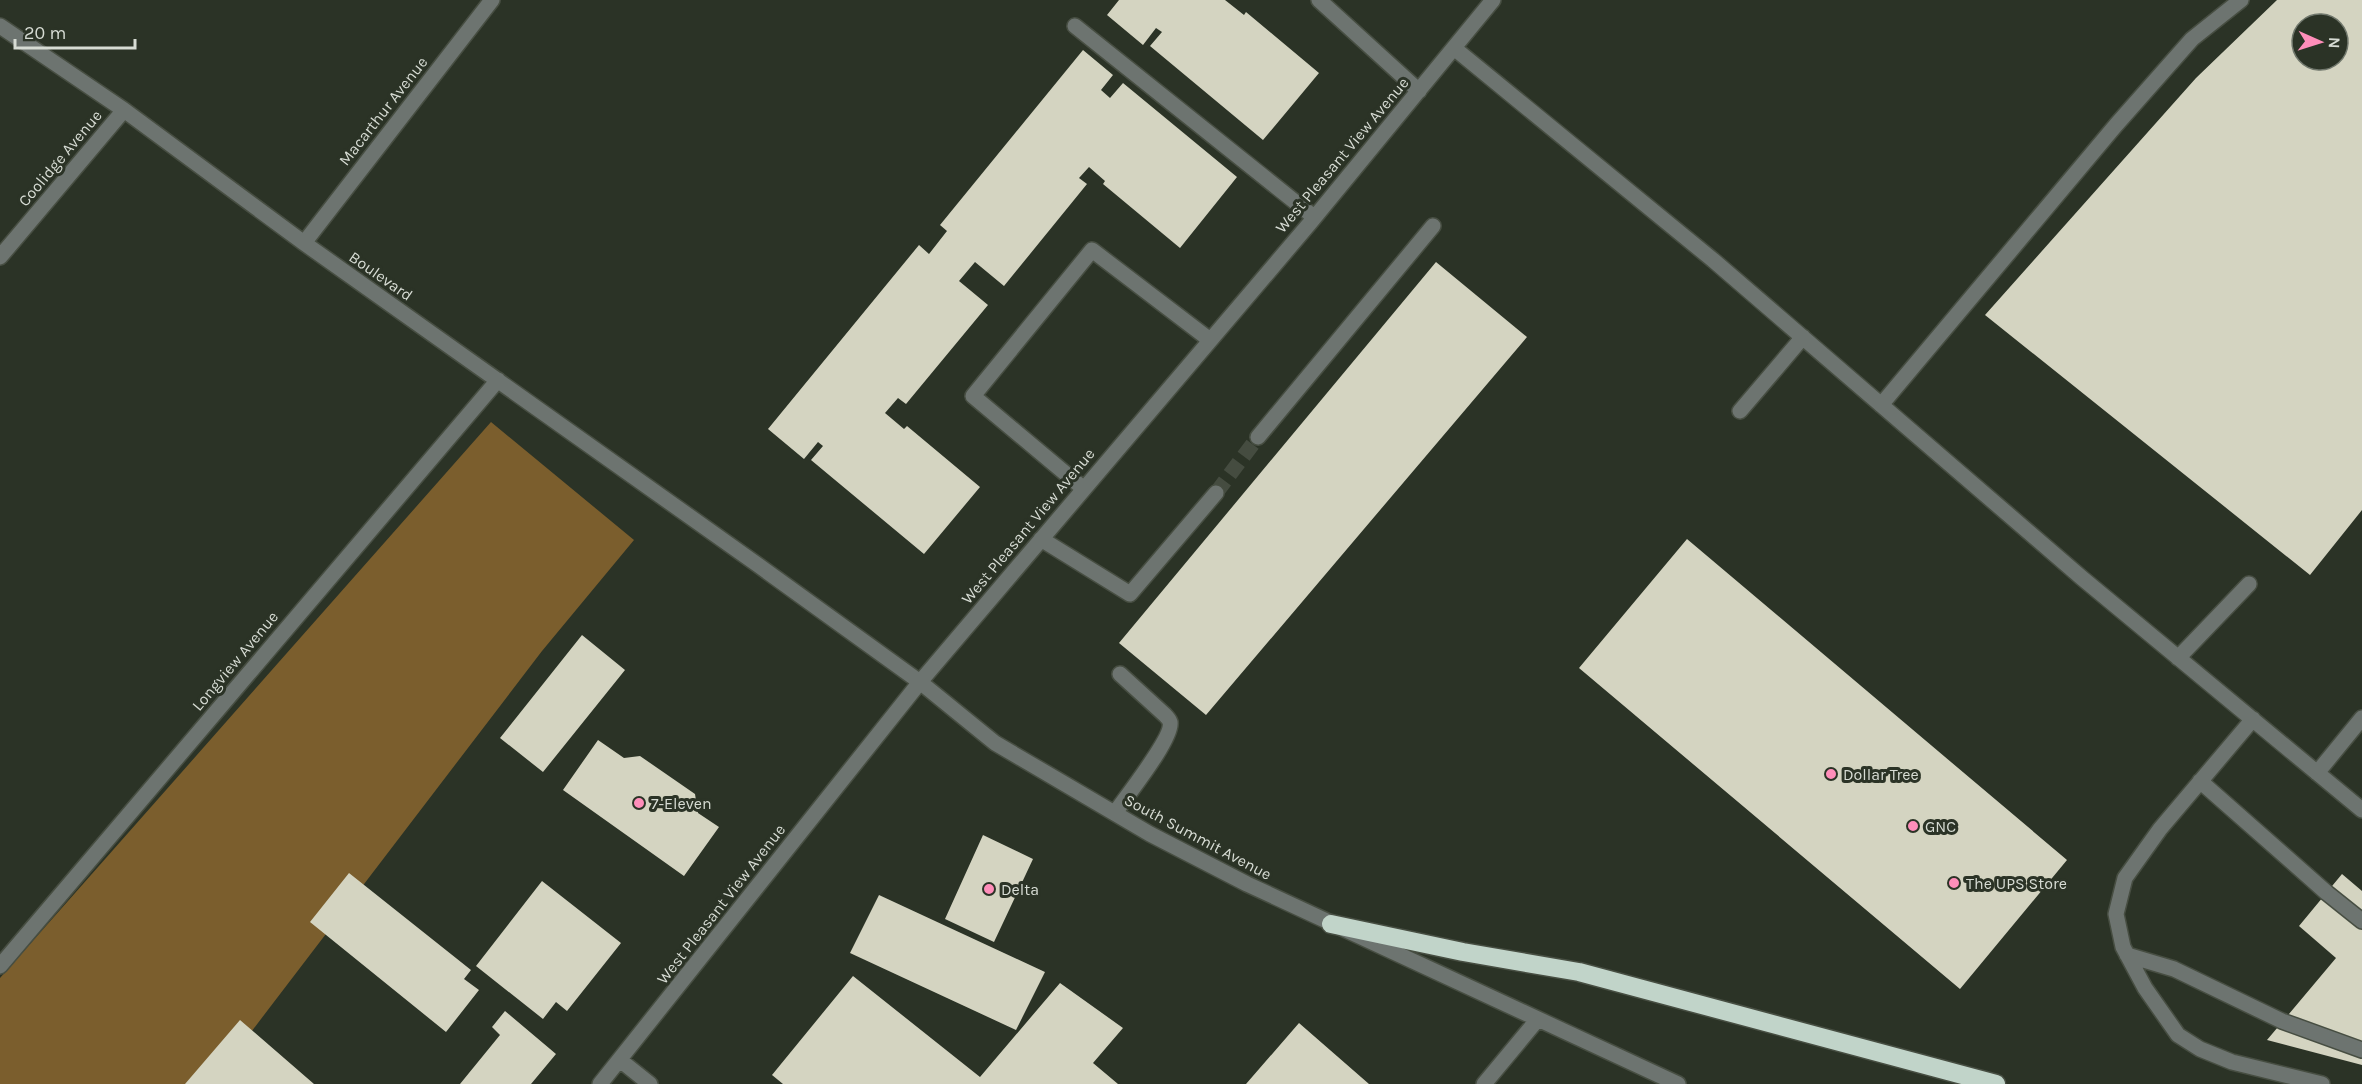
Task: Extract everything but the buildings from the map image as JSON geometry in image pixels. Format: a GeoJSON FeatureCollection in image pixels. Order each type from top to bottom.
{"type":"FeatureCollection","features":[{"type":"Feature","properties":{"kind":"highway"},"geometry":{"type":"LineString","coordinates":[[1331,924],[1463,952],[1579,972],[1996,1084]]}},
{"type":"Feature","properties":{"kind":"street","name":"Macarthur Avenue"},"geometry":{"type":"LineString","coordinates":[[304,243],[492,0]]}},
{"type":"Feature","properties":{"kind":"street"},"geometry":{"type":"LineString","coordinates":[[1319,0],[1419,91]]}},
{"type":"Feature","properties":{"kind":"street","name":"West Pleasant View Avenue"},"geometry":{"type":"LineString","coordinates":[[600,1084],[920,682],[1314,218],[1493,0]]}},
{"type":"Feature","properties":{"kind":"street"},"geometry":{"type":"LineString","coordinates":[[1881,405],[2192,39],[2241,0]]}},
{"type":"Feature","properties":{"kind":"street","name":"Boulevard"},"geometry":{"type":"LineString","coordinates":[[0,26],[124,110],[304,243],[742,553]]}},
{"type":"Feature","properties":{"kind":"street"},"geometry":{"type":"LineString","coordinates":[[1075,26],[1314,218]]}},
{"type":"Feature","properties":{"kind":"street"},"geometry":{"type":"LineString","coordinates":[[1454,48],[1713,260],[2082,578],[2362,810]]}},
{"type":"Feature","properties":{"kind":"street","name":"Coolidge Avenue"},"geometry":{"type":"LineString","coordinates":[[0,256],[124,110]]}},
{"type":"Feature","properties":{"kind":"street"},"geometry":{"type":"LineString","coordinates":[[1258,437],[1433,226]]}},
{"type":"Feature","properties":{"kind":"street"},"geometry":{"type":"LineString","coordinates":[[1084,489],[974,396],[1092,250],[1210,340]]}},
{"type":"Feature","properties":{"kind":"street"},"geometry":{"type":"LineString","coordinates":[[1740,411],[1803,337]]}},
{"type":"Feature","properties":{"kind":"street","name":"Longview Avenue"},"geometry":{"type":"LineString","coordinates":[[0,966],[498,380]]}},
{"type":"Feature","properties":{"kind":"street"},"geometry":{"type":"LineString","coordinates":[[1041,538],[1130,594],[1216,493]]}},
{"type":"Feature","properties":{"kind":"street","name":"South Summit Avenue"},"geometry":{"type":"LineString","coordinates":[[742,553],[920,682],[995,743],[1114,813],[1241,881],[1678,1084]]}},
{"type":"Feature","properties":{"kind":"street"},"geometry":{"type":"LineString","coordinates":[[2178,658],[2249,584]]}},
{"type":"Feature","properties":{"kind":"street"},"geometry":{"type":"LineString","coordinates":[[1114,813],[1164,744],[1170,730],[1170,722],[1165,714],[1120,674]]}},
{"type":"Feature","properties":{"kind":"street"},"geometry":{"type":"LineString","coordinates":[[2317,773],[2362,718]]}},
{"type":"Feature","properties":{"kind":"street"},"geometry":{"type":"LineString","coordinates":[[2253,719],[2160,829],[2125,878],[2116,914],[2127,955],[2150,996],[2178,1035],[2200,1049],[2232,1062],[2322,1084]]}},
{"type":"Feature","properties":{"kind":"street"},"geometry":{"type":"LineString","coordinates":[[2200,782],[2326,893],[2362,921]]}},
{"type":"Feature","properties":{"kind":"street"},"geometry":{"type":"LineString","coordinates":[[2127,955],[2174,969],[2282,1021],[2362,1050]]}},
{"type":"Feature","properties":{"kind":"street"},"geometry":{"type":"LineString","coordinates":[[1484,1084],[1538,1019]]}},
{"type":"Feature","properties":{"kind":"street"},"geometry":{"type":"LineString","coordinates":[[620,1060],[650,1084]]}},
{"type":"Feature","properties":{"kind":"shaded area"},"geometry":{"type":"Polygon","coordinates":[[[491,422],[634,540],[542,651],[248,1036],[206,1084],[0,1084],[0,978],[491,422]]]}},
{"type":"Feature","properties":{"kind":"tunnel"},"geometry":{"type":"LineString","coordinates":[[1216,493],[1258,437]]}},
{"type":"Feature","properties":{"kind":"place","name":"Dollar Tree"},"geometry":{"type":"Point","coordinates":[1831,774]}},
{"type":"Feature","properties":{"kind":"place","name":"7-Eleven"},"geometry":{"type":"Point","coordinates":[639,803]}},
{"type":"Feature","properties":{"kind":"place","name":"GNC"},"geometry":{"type":"Point","coordinates":[1913,826]}},
{"type":"Feature","properties":{"kind":"place","name":"The UPS Store"},"geometry":{"type":"Point","coordinates":[1954,883]}},
{"type":"Feature","properties":{"kind":"place","name":"Delta"},"geometry":{"type":"Point","coordinates":[989,889]}}]}
